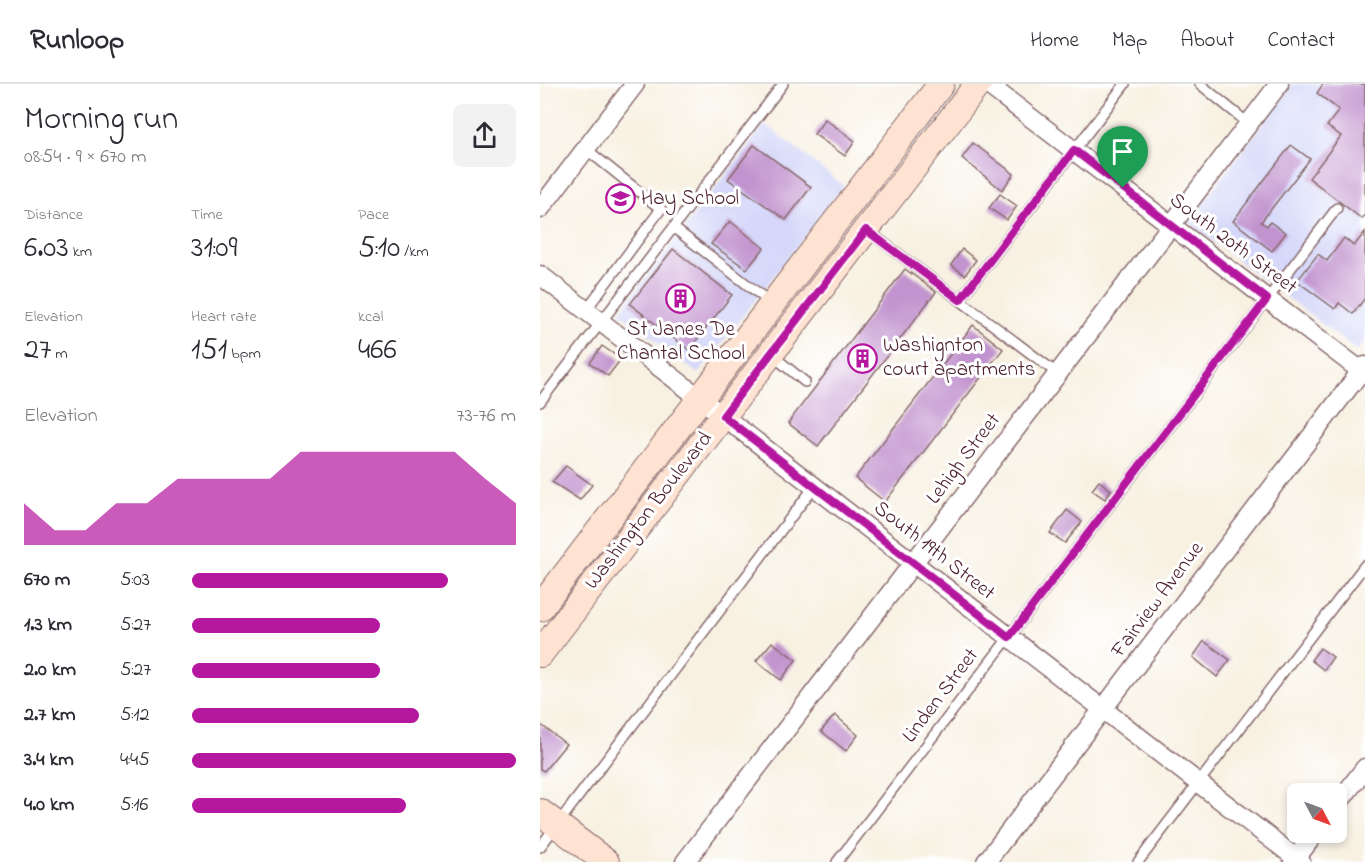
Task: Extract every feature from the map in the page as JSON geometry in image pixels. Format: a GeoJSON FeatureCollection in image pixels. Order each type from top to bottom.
{"type":"FeatureCollection","features":[{"type":"Feature","properties":{"kind":"street"},"geometry":{"type":"LineString","coordinates":[[540,209],[635,84]]}},
{"type":"Feature","properties":{"kind":"street","name":"Washington Boulevard"},"geometry":{"type":"LineString","coordinates":[[540,609],[941,84]]}},
{"type":"Feature","properties":{"kind":"street","name":"Washington Boulevard"},"geometry":{"type":"LineString","coordinates":[[540,654],[978,84]]}},
{"type":"Feature","properties":{"kind":"street","name":"South 20th Street"},"geometry":{"type":"LineString","coordinates":[[987,84],[1267,299],[1364,370]]}},
{"type":"Feature","properties":{"kind":"street","name":"Lehigh Street"},"geometry":{"type":"LineString","coordinates":[[685,862],[1279,84]]}},
{"type":"Feature","properties":{"kind":"street","name":"South 19th Street"},"geometry":{"type":"LineString","coordinates":[[540,275],[1297,861]]}},
{"type":"Feature","properties":{"kind":"street","name":"Fairview Avenue"},"geometry":{"type":"LineString","coordinates":[[986,862],[1364,370]]}},
{"type":"Feature","properties":{"kind":"street"},"geometry":{"type":"LineString","coordinates":[[1347,792],[1365,768]]}},
{"type":"Feature","properties":{"kind":"street"},"geometry":{"type":"LineString","coordinates":[[549,818],[606,862]]}},
{"type":"Feature","properties":{"kind":"street"},"geometry":{"type":"LineString","coordinates":[[1297,861],[1309,843]]}},
{"type":"Feature","properties":{"kind":"lane"},"geometry":{"type":"LineString","coordinates":[[540,402],[783,84]]}},
{"type":"Feature","properties":{"kind":"lane"},"geometry":{"type":"LineString","coordinates":[[960,300],[1125,84]]}},
{"type":"Feature","properties":{"kind":"lane"},"geometry":{"type":"LineString","coordinates":[[1200,84],[1249,124]]}},
{"type":"Feature","properties":{"kind":"lane"},"geometry":{"type":"LineString","coordinates":[[586,149],[661,209],[586,310]]}},
{"type":"Feature","properties":{"kind":"lane","name":"Linden Street"},"geometry":{"type":"LineString","coordinates":[[837,862],[1337,208]]}},
{"type":"Feature","properties":{"kind":"lane"},"geometry":{"type":"LineString","coordinates":[[674,228],[772,305]]}},
{"type":"Feature","properties":{"kind":"lane"},"geometry":{"type":"LineString","coordinates":[[866,230],[1058,374]]}},
{"type":"Feature","properties":{"kind":"lane"},"geometry":{"type":"LineString","coordinates":[[770,354],[805,382]]}},
{"type":"Feature","properties":{"kind":"lane"},"geometry":{"type":"LineString","coordinates":[[540,847],[549,818],[814,487]]}},
{"type":"Feature","properties":{"kind":"lane"},"geometry":{"type":"LineString","coordinates":[[1138,862],[1365,566]]}},
{"type":"Feature","properties":{"kind":"shaded area"},"geometry":{"type":"Polygon","coordinates":[[[1293,84],[1365,84],[1365,341],[1357,351],[1188,222],[1293,84]]]}},
{"type":"Feature","properties":{"kind":"shaded area"},"geometry":{"type":"Polygon","coordinates":[[[765,124],[844,186],[698,374],[619,312],[765,124]]]}},
{"type":"Feature","properties":{"kind":"building"},"geometry":{"type":"Polygon","coordinates":[[[1323,84],[1365,84],[1365,215],[1362,219],[1309,178],[1341,136],[1327,126],[1339,110],[1317,93],[1323,84]]]}},
{"type":"Feature","properties":{"kind":"building"},"geometry":{"type":"Polygon","coordinates":[[[825,119],[855,141],[845,156],[814,134],[825,119]]]}},
{"type":"Feature","properties":{"kind":"building"},"geometry":{"type":"Polygon","coordinates":[[[973,143],[1014,174],[1002,190],[962,158],[973,143]]]}},
{"type":"Feature","properties":{"kind":"building"},"geometry":{"type":"Polygon","coordinates":[[[754,145],[811,187],[786,220],[728,179],[754,145]]]}},
{"type":"Feature","properties":{"kind":"building"},"geometry":{"type":"Polygon","coordinates":[[[1291,145],[1310,159],[1261,222],[1267,226],[1270,222],[1286,233],[1272,251],[1233,221],[1291,145]]]}},
{"type":"Feature","properties":{"kind":"building"},"geometry":{"type":"Polygon","coordinates":[[[1000,194],[1017,206],[1007,220],[989,208],[1000,194]]]}},
{"type":"Feature","properties":{"kind":"building"},"geometry":{"type":"Polygon","coordinates":[[[730,221],[764,248],[747,269],[711,244],[730,221]]]}},
{"type":"Feature","properties":{"kind":"building"},"geometry":{"type":"Polygon","coordinates":[[[1365,232],[1365,298],[1353,314],[1339,303],[1335,309],[1297,281],[1318,254],[1327,261],[1344,238],[1354,246],[1365,232]]]}},
{"type":"Feature","properties":{"kind":"building","name":"St Janes De Chantal School"},"geometry":{"type":"Polygon","coordinates":[[[673,249],[732,295],[689,350],[630,304],[673,249]]]}},
{"type":"Feature","properties":{"kind":"building"},"geometry":{"type":"Polygon","coordinates":[[[962,249],[976,260],[965,275],[951,265],[962,249]]]}},
{"type":"Feature","properties":{"kind":"building","name":"Washignton court apartments"},"geometry":{"type":"Polygon","coordinates":[[[905,269],[936,292],[818,446],[788,423],[905,269]]]}},
{"type":"Feature","properties":{"kind":"building"},"geometry":{"type":"Polygon","coordinates":[[[973,325],[1003,349],[885,502],[855,478],[973,325]]]}},
{"type":"Feature","properties":{"kind":"building"},"geometry":{"type":"Polygon","coordinates":[[[602,346],[621,359],[608,376],[590,363],[602,346]]]}},
{"type":"Feature","properties":{"kind":"building"},"geometry":{"type":"Polygon","coordinates":[[[566,466],[592,485],[580,500],[552,482],[566,466]]]}},
{"type":"Feature","properties":{"kind":"building"},"geometry":{"type":"Polygon","coordinates":[[[1099,481],[1111,490],[1105,499],[1092,490],[1099,481]]]}},
{"type":"Feature","properties":{"kind":"building"},"geometry":{"type":"Polygon","coordinates":[[[1067,510],[1082,522],[1065,543],[1050,533],[1067,510]]]}},
{"type":"Feature","properties":{"kind":"building"},"geometry":{"type":"Polygon","coordinates":[[[1204,641],[1230,660],[1217,677],[1193,657],[1204,641]]]}},
{"type":"Feature","properties":{"kind":"building"},"geometry":{"type":"Polygon","coordinates":[[[772,642],[796,660],[781,680],[756,661],[772,642]]]}},
{"type":"Feature","properties":{"kind":"building"},"geometry":{"type":"Polygon","coordinates":[[[1320,648],[1333,657],[1324,670],[1311,660],[1320,648]]]}},
{"type":"Feature","properties":{"kind":"building"},"geometry":{"type":"Polygon","coordinates":[[[835,715],[858,735],[846,751],[821,731],[835,715]]]}},
{"type":"Feature","properties":{"kind":"building"},"geometry":{"type":"Polygon","coordinates":[[[540,724],[566,744],[544,771],[540,769],[540,724]]]}},
{"type":"Feature","properties":{"kind":"place","name":"Hay School"},"geometry":{"type":"Point","coordinates":[620,199]}},
{"type":"Feature","properties":{"kind":"place","name":"St Janes De Chantal School"},"geometry":{"type":"Point","coordinates":[681,299]}},
{"type":"Feature","properties":{"kind":"place","name":"Washignton court apartments"},"geometry":{"type":"Point","coordinates":[862,358]}},
{"type":"Feature","properties":{"kind":"route"},"geometry":{"type":"LineString","coordinates":[[1074,150],[1123,188],[1267,299],[1009,637],[723,416],[866,230],[960,300],[1074,150]]}}]}
